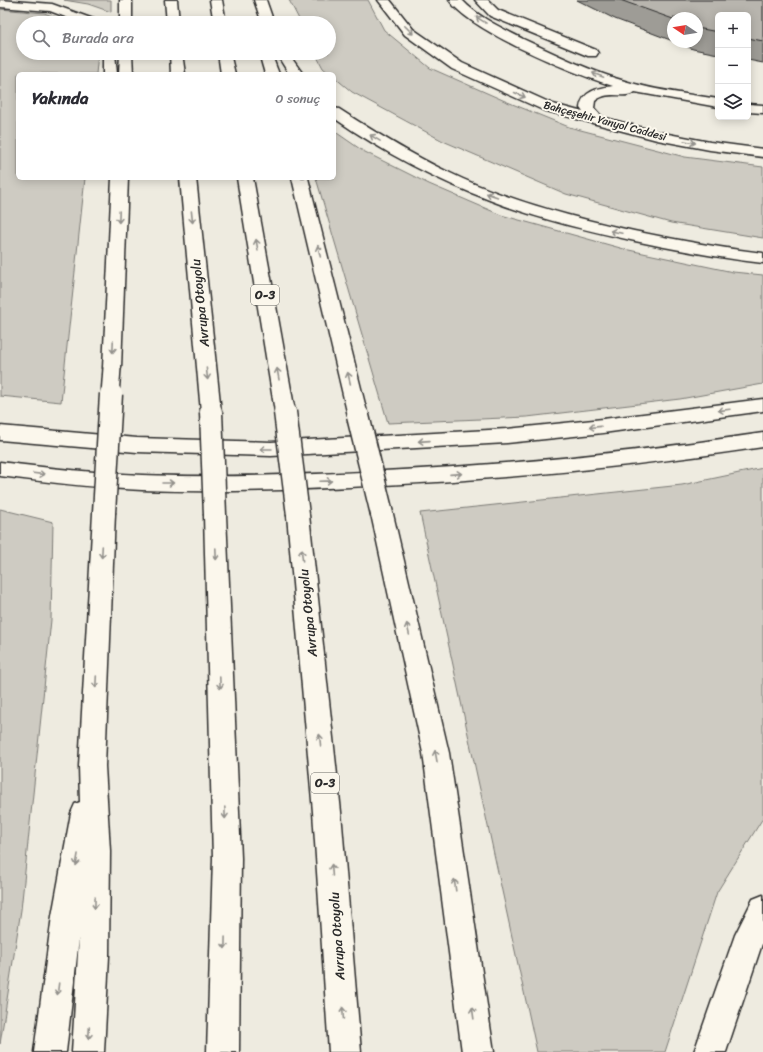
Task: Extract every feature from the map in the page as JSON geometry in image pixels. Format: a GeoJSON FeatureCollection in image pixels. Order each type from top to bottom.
{"type":"FeatureCollection","features":[{"type":"Feature","properties":{"kind":"main road"},"geometry":{"type":"LineString","coordinates":[[126,0],[126,16]]}},
{"type":"Feature","properties":{"kind":"main road"},"geometry":{"type":"LineString","coordinates":[[171,0],[172,16]]}},
{"type":"Feature","properties":{"kind":"main road"},"geometry":{"type":"LineString","coordinates":[[216,0],[219,16]]}},
{"type":"Feature","properties":{"kind":"main road"},"geometry":{"type":"LineString","coordinates":[[250,0],[254,16]]}},
{"type":"Feature","properties":{"kind":"main road"},"geometry":{"type":"LineString","coordinates":[[260,0],[266,16]]}},
{"type":"Feature","properties":{"kind":"main road","name":"Bahçeşehir Yanyol Caddesi"},"geometry":{"type":"LineString","coordinates":[[384,0],[409,32],[458,66],[548,107],[665,137],[710,146],[763,153]]}},
{"type":"Feature","properties":{"kind":"main road"},"geometry":{"type":"LineString","coordinates":[[456,0],[463,9],[506,35],[558,60],[621,84],[648,92]]}},
{"type":"Feature","properties":{"kind":"main road"},"geometry":{"type":"LineString","coordinates":[[481,0],[494,13],[592,53]]}},
{"type":"Feature","properties":{"kind":"main road"},"geometry":{"type":"LineString","coordinates":[[0,3],[52,8],[73,16]]}},
{"type":"Feature","properties":{"kind":"main road"},"geometry":{"type":"LineString","coordinates":[[109,60],[110,72]]}},
{"type":"Feature","properties":{"kind":"main road"},"geometry":{"type":"LineString","coordinates":[[126,60],[126,72]]}},
{"type":"Feature","properties":{"kind":"main road"},"geometry":{"type":"LineString","coordinates":[[177,60],[178,72]]}},
{"type":"Feature","properties":{"kind":"main road"},"geometry":{"type":"LineString","coordinates":[[225,60],[228,72]]}},
{"type":"Feature","properties":{"kind":"main road"},"geometry":{"type":"LineString","coordinates":[[267,60],[271,72]]}},
{"type":"Feature","properties":{"kind":"main road"},"geometry":{"type":"LineString","coordinates":[[287,60],[295,72]]}},
{"type":"Feature","properties":{"kind":"main road"},"geometry":{"type":"LineString","coordinates":[[597,120],[586,108],[588,100],[595,93],[614,90],[648,92],[715,103]]}},
{"type":"Feature","properties":{"kind":"main road"},"geometry":{"type":"LineString","coordinates":[[751,108],[763,109]]}},
{"type":"Feature","properties":{"kind":"main road"},"geometry":{"type":"LineString","coordinates":[[336,113],[360,130],[396,151],[438,172],[478,191],[536,211],[624,234],[694,248],[763,258]]}},
{"type":"Feature","properties":{"kind":"main road"},"geometry":{"type":"LineString","coordinates":[[88,1052],[94,956],[96,851],[92,766],[120,180]]}},
{"type":"Feature","properties":{"kind":"main road","name":"Avrupa Otoyolu"},"geometry":{"type":"LineString","coordinates":[[188,180],[211,412],[214,466],[227,858],[223,1052]]}},
{"type":"Feature","properties":{"kind":"main road","name":"Avrupa Otoyolu"},"geometry":{"type":"LineString","coordinates":[[245,180],[284,412],[298,515],[327,812],[346,1052]]}},
{"type":"Feature","properties":{"kind":"main road"},"geometry":{"type":"LineString","coordinates":[[301,180],[382,514],[436,754],[478,1052]]}},
{"type":"Feature","properties":{"kind":"main road"},"geometry":{"type":"LineString","coordinates":[[0,433],[136,445],[271,449],[507,436],[603,426],[763,405]]}},
{"type":"Feature","properties":{"kind":"main road"},"geometry":{"type":"LineString","coordinates":[[0,469],[74,478],[161,483],[248,484],[329,481],[412,477],[535,468],[672,454],[763,440]]}},
{"type":"Feature","properties":{"kind":"main road"},"geometry":{"type":"LineString","coordinates":[[50,1052],[67,916],[92,766]]}},
{"type":"Feature","properties":{"kind":"main road"},"geometry":{"type":"LineString","coordinates":[[710,1052],[750,936],[763,909]]}},
{"type":"Feature","properties":{"kind":"shaded area"},"geometry":{"type":"Polygon","coordinates":[[[64,0],[111,0],[111,12],[88,4],[64,0]]]}},
{"type":"Feature","properties":{"kind":"shaded area"},"geometry":{"type":"Polygon","coordinates":[[[289,0],[368,0],[384,30],[430,68],[505,101],[569,127],[685,157],[763,167],[763,238],[671,223],[566,194],[443,141],[352,92],[336,79],[336,72],[328,72],[323,68],[319,60],[336,60],[336,16],[297,16],[289,0]]]}},
{"type":"Feature","properties":{"kind":"shaded area"},"geometry":{"type":"Polygon","coordinates":[[[0,9],[44,13],[52,16],[16,16],[16,60],[97,60],[96,72],[16,72],[16,180],[85,180],[61,402],[0,396],[0,9]]]}},
{"type":"Feature","properties":{"kind":"shaded area"},"geometry":{"type":"Polygon","coordinates":[[[336,132],[363,151],[429,184],[501,215],[624,249],[733,272],[763,275],[763,384],[680,399],[527,417],[388,423],[317,180],[336,180],[336,132]]]}},
{"type":"Feature","properties":{"kind":"shaded area"},"geometry":{"type":"Polygon","coordinates":[[[763,468],[763,818],[717,892],[665,1052],[537,1052],[420,513],[682,485],[763,468]]]}},
{"type":"Feature","properties":{"kind":"shaded area"},"geometry":{"type":"Polygon","coordinates":[[[0,509],[53,522],[51,620],[21,910],[0,1044],[0,509]]]}},
{"type":"Feature","properties":{"kind":"building"},"geometry":{"type":"Polygon","coordinates":[[[620,0],[763,0],[763,41],[751,39],[751,12],[715,12],[715,31],[703,29],[703,12],[667,12],[667,17],[620,0]]]}}]}
